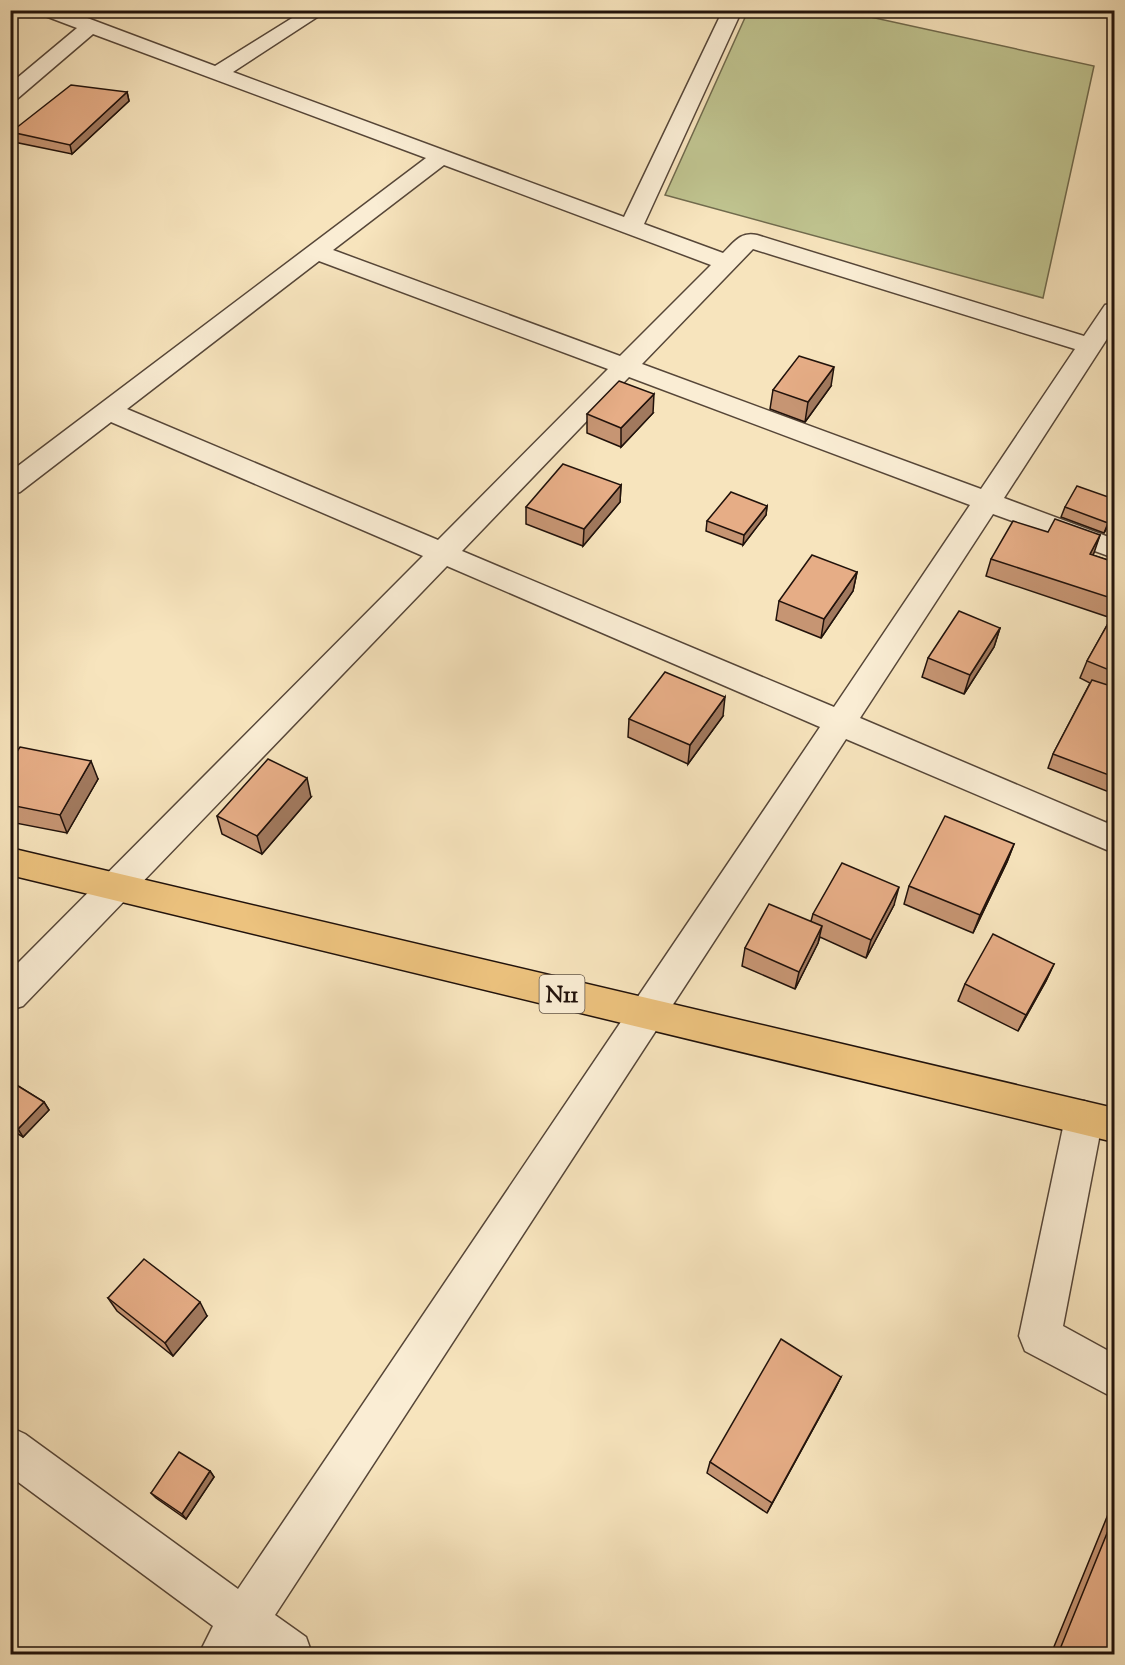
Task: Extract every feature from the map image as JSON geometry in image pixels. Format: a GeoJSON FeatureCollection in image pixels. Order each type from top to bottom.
{"type":"FeatureCollection","features":[{"type":"Feature","properties":{"kind":"main road","name":"N11"},"geometry":{"type":"LineString","coordinates":[[10,861],[1099,1121]]}},
{"type":"Feature","properties":{"kind":"street"},"geometry":{"type":"LineString","coordinates":[[47,10],[86,20],[216,74],[727,262]]}},
{"type":"Feature","properties":{"kind":"street"},"geometry":{"type":"LineString","coordinates":[[216,74],[319,10]]}},
{"type":"Feature","properties":{"kind":"street"},"geometry":{"type":"LineString","coordinates":[[631,227],[732,10]]}},
{"type":"Feature","properties":{"kind":"street"},"geometry":{"type":"LineString","coordinates":[[10,94],[86,20]]}},
{"type":"Feature","properties":{"kind":"street"},"geometry":{"type":"LineString","coordinates":[[10,486],[441,157]]}},
{"type":"Feature","properties":{"kind":"street"},"geometry":{"type":"LineString","coordinates":[[10,995],[749,240],[1090,346]]}},
{"type":"Feature","properties":{"kind":"street"},"geometry":{"type":"LineString","coordinates":[[316,252],[1114,549]]}},
{"type":"Feature","properties":{"kind":"street"},"geometry":{"type":"LineString","coordinates":[[233,1638],[1113,314]]}},
{"type":"Feature","properties":{"kind":"street"},"geometry":{"type":"LineString","coordinates":[[109,411],[1114,840]]}},
{"type":"Feature","properties":{"kind":"street"},"geometry":{"type":"LineString","coordinates":[[1099,1121],[1040,1336],[1114,1377]]}},
{"type":"Feature","properties":{"kind":"street"},"geometry":{"type":"LineString","coordinates":[[10,1449],[233,1638],[289,1654]]}},
{"type":"Feature","properties":{"kind":"green space"},"geometry":{"type":"Polygon","coordinates":[[[748,11],[843,11],[1094,66],[1043,298],[665,195],[748,11]]]}},
{"type":"Feature","properties":{"kind":"building"},"geometry":{"type":"Polygon","coordinates":[[[71,85],[127,92],[70,145],[11,132],[71,85]]]}},
{"type":"Feature","properties":{"kind":"building"},"geometry":{"type":"Polygon","coordinates":[[[799,356],[834,367],[808,402],[773,390],[799,356]]]}},
{"type":"Feature","properties":{"kind":"building"},"geometry":{"type":"Polygon","coordinates":[[[619,381],[654,394],[621,428],[587,414],[619,381]]]}},
{"type":"Feature","properties":{"kind":"building"},"geometry":{"type":"Polygon","coordinates":[[[563,464],[621,485],[584,529],[526,507],[563,464]]]}},
{"type":"Feature","properties":{"kind":"building"},"geometry":{"type":"Polygon","coordinates":[[[1077,486],[1114,499],[1114,511],[1108,523],[1065,507],[1077,486]]]}},
{"type":"Feature","properties":{"kind":"building"},"geometry":{"type":"Polygon","coordinates":[[[731,492],[767,506],[744,535],[707,521],[731,492]]]}},
{"type":"Feature","properties":{"kind":"building"},"geometry":{"type":"Polygon","coordinates":[[[1055,519],[1100,535],[1090,554],[1114,562],[1114,599],[991,559],[1013,521],[1048,532],[1055,519]]]}},
{"type":"Feature","properties":{"kind":"building"},"geometry":{"type":"Polygon","coordinates":[[[812,555],[857,572],[824,619],[779,601],[812,555]]]}},
{"type":"Feature","properties":{"kind":"building"},"geometry":{"type":"Polygon","coordinates":[[[959,611],[1000,628],[970,675],[928,658],[959,611]]]}},
{"type":"Feature","properties":{"kind":"building"},"geometry":{"type":"Polygon","coordinates":[[[1114,613],[1114,672],[1087,661],[1114,613]]]}},
{"type":"Feature","properties":{"kind":"building"},"geometry":{"type":"Polygon","coordinates":[[[665,672],[725,697],[690,745],[629,719],[665,672]]]}},
{"type":"Feature","properties":{"kind":"building"},"geometry":{"type":"Polygon","coordinates":[[[1092,680],[1114,687],[1114,777],[1053,754],[1092,680]]]}},
{"type":"Feature","properties":{"kind":"building"},"geometry":{"type":"Polygon","coordinates":[[[20,747],[91,761],[60,815],[10,805],[10,762],[20,747]]]}},
{"type":"Feature","properties":{"kind":"building"},"geometry":{"type":"Polygon","coordinates":[[[268,759],[307,778],[257,836],[217,816],[268,759]]]}},
{"type":"Feature","properties":{"kind":"building"},"geometry":{"type":"Polygon","coordinates":[[[945,816],[1014,844],[980,915],[909,886],[945,816]]]}},
{"type":"Feature","properties":{"kind":"building"},"geometry":{"type":"Polygon","coordinates":[[[842,863],[899,887],[871,940],[813,914],[842,863]]]}},
{"type":"Feature","properties":{"kind":"building"},"geometry":{"type":"Polygon","coordinates":[[[769,904],[822,926],[799,972],[745,948],[769,904]]]}},
{"type":"Feature","properties":{"kind":"building"},"geometry":{"type":"Polygon","coordinates":[[[993,934],[1054,964],[1026,1015],[965,984],[993,934]]]}},
{"type":"Feature","properties":{"kind":"building"},"geometry":{"type":"Polygon","coordinates":[[[10,1081],[44,1102],[18,1129],[10,1124],[10,1081]]]}},
{"type":"Feature","properties":{"kind":"building"},"geometry":{"type":"Polygon","coordinates":[[[144,1259],[200,1302],[165,1343],[108,1298],[144,1259]]]}},
{"type":"Feature","properties":{"kind":"building"},"geometry":{"type":"Polygon","coordinates":[[[781,1339],[841,1377],[772,1503],[710,1462],[781,1339]]]}},
{"type":"Feature","properties":{"kind":"building"},"geometry":{"type":"Polygon","coordinates":[[[179,1452],[210,1471],[182,1514],[151,1493],[179,1452]]]}},
{"type":"Feature","properties":{"kind":"building"},"geometry":{"type":"Polygon","coordinates":[[[1114,1516],[1114,1654],[1058,1654],[1114,1516]]]}}]}
